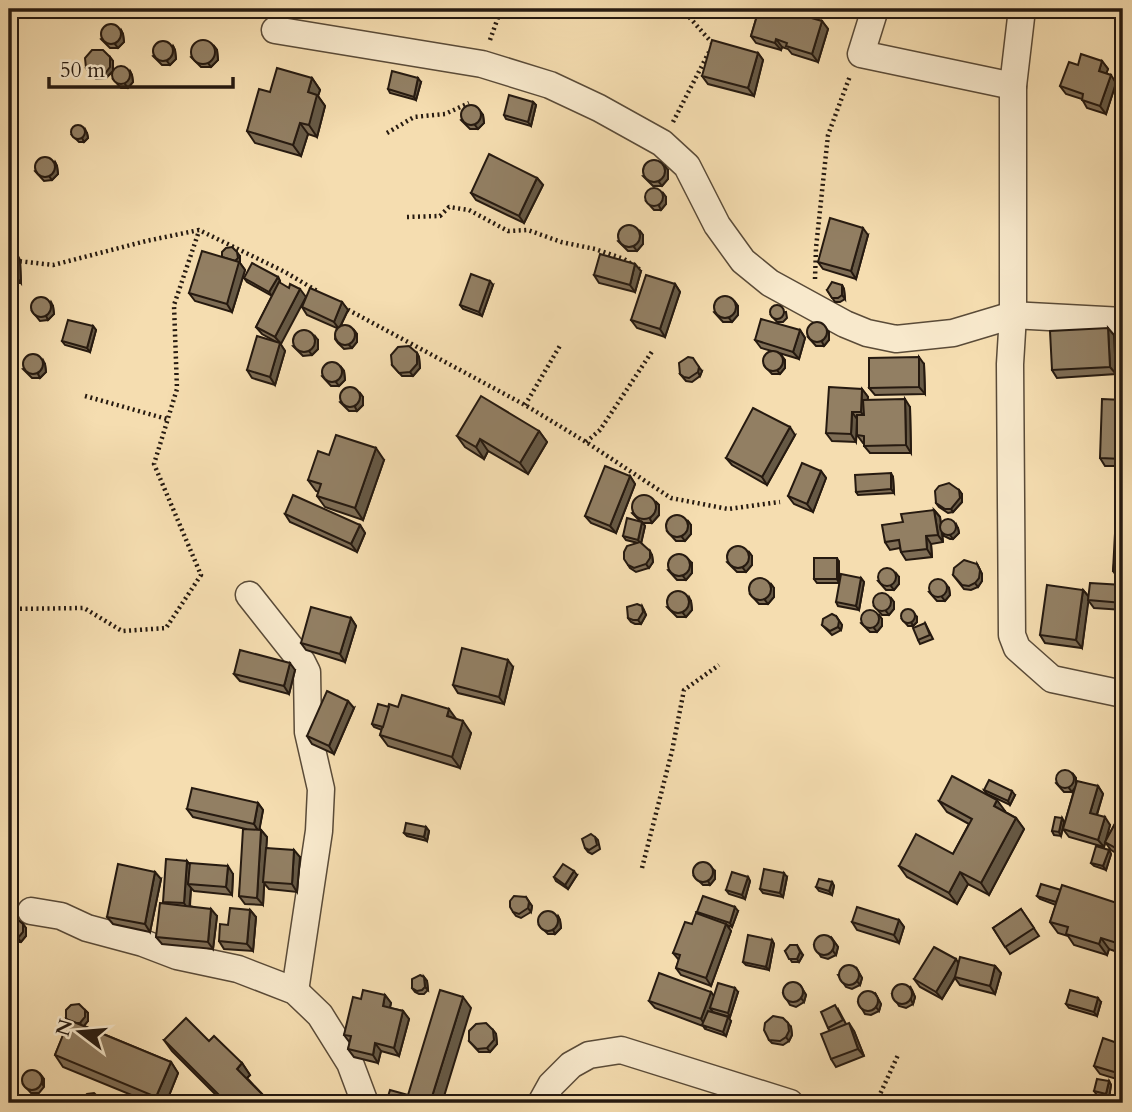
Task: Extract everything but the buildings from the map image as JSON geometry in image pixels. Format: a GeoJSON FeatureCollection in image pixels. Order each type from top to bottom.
{"type":"FeatureCollection","features":[{"type":"Feature","properties":{"kind":"street"},"geometry":{"type":"LineString","coordinates":[[875,9],[861,54],[1013,86]]}},
{"type":"Feature","properties":{"kind":"street"},"geometry":{"type":"LineString","coordinates":[[1022,9],[1013,86],[1013,315],[1010,363],[1012,635],[1017,648],[1052,679],[1123,694]]}},
{"type":"Feature","properties":{"kind":"street"},"geometry":{"type":"LineString","coordinates":[[275,30],[482,64],[550,85],[662,143],[687,166],[717,225],[743,261],[770,283],[867,333],[896,339],[953,333],[1013,315],[1123,321]]}},
{"type":"Feature","properties":{"kind":"street"},"geometry":{"type":"LineString","coordinates":[[249,595],[289,644],[307,672],[307,722],[321,789],[319,831],[295,991]]}},
{"type":"Feature","properties":{"kind":"street"},"geometry":{"type":"LineString","coordinates":[[31,911],[61,916],[88,928],[144,943],[177,956],[238,969],[295,991],[320,1015],[350,1063],[365,1103]]}},
{"type":"Feature","properties":{"kind":"street"},"geometry":{"type":"LineString","coordinates":[[541,1103],[551,1085],[571,1065],[589,1055],[621,1050],[790,1103]]}},
{"type":"Feature","properties":{"kind":"path"},"geometry":{"type":"LineString","coordinates":[[482,64],[501,9]]}},
{"type":"Feature","properties":{"kind":"path"},"geometry":{"type":"LineString","coordinates":[[662,143],[714,44],[682,9]]}},
{"type":"Feature","properties":{"kind":"path"},"geometry":{"type":"LineString","coordinates":[[814,308],[816,248],[828,135],[844,89],[861,54]]}},
{"type":"Feature","properties":{"kind":"path"},"geometry":{"type":"LineString","coordinates":[[387,133],[414,117],[445,114],[468,103]]}},
{"type":"Feature","properties":{"kind":"path"},"geometry":{"type":"LineString","coordinates":[[407,217],[440,216],[449,207],[469,210],[508,231],[528,229],[561,242],[595,249],[624,259],[642,271]]}},
{"type":"Feature","properties":{"kind":"path"},"geometry":{"type":"LineString","coordinates":[[9,609],[83,608],[122,631],[166,628],[201,575],[154,464],[177,389],[174,305],[199,230]]}},
{"type":"Feature","properties":{"kind":"path"},"geometry":{"type":"LineString","coordinates":[[9,260],[52,265],[199,230],[285,272],[321,293]]}},
{"type":"Feature","properties":{"kind":"path"},"geometry":{"type":"LineString","coordinates":[[9,267],[17,261]]}},
{"type":"Feature","properties":{"kind":"path"},"geometry":{"type":"LineString","coordinates":[[332,300],[368,322],[525,405],[671,498],[728,509],[780,502]]}},
{"type":"Feature","properties":{"kind":"path"},"geometry":{"type":"LineString","coordinates":[[525,405],[561,344]]}},
{"type":"Feature","properties":{"kind":"path"},"geometry":{"type":"LineString","coordinates":[[586,442],[600,430],[653,350]]}},
{"type":"Feature","properties":{"kind":"path"},"geometry":{"type":"LineString","coordinates":[[85,396],[167,419]]}},
{"type":"Feature","properties":{"kind":"path"},"geometry":{"type":"LineString","coordinates":[[642,868],[673,751],[684,690],[719,665]]}},
{"type":"Feature","properties":{"kind":"path"},"geometry":{"type":"LineString","coordinates":[[876,1103],[898,1055]]}}]}
